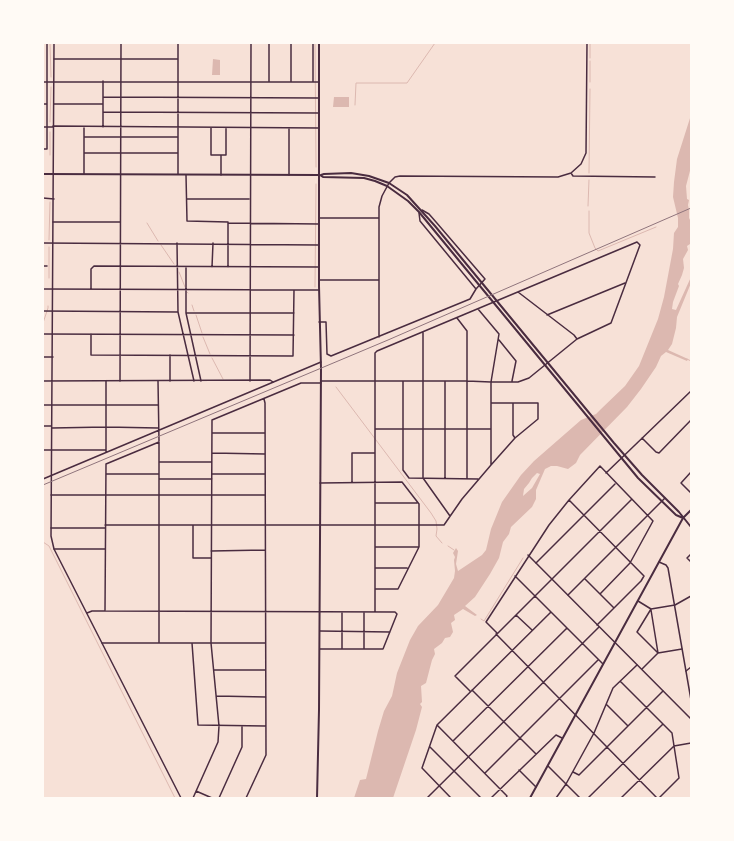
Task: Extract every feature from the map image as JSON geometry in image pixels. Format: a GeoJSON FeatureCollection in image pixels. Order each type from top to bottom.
{"type":"FeatureCollection","features":[{"type":"Feature","properties":{"kind":"main road"},"geometry":{"type":"LineString","coordinates":[[317,798],[320,649],[321,382],[319,280],[316,267],[320,175],[317,128],[319,43]]}},
{"type":"Feature","properties":{"kind":"main road"},"geometry":{"type":"LineString","coordinates":[[43,174],[357,174],[369,176],[389,183],[407,195],[421,210],[614,443],[679,512],[691,527]]}},
{"type":"Feature","properties":{"kind":"main road"},"geometry":{"type":"LineString","coordinates":[[320,175],[366,179],[387,186],[408,201],[419,212],[638,478],[676,515],[683,518]]}},
{"type":"Feature","properties":{"kind":"main road"},"geometry":{"type":"LineString","coordinates":[[530,798],[683,518],[691,510]]}},
{"type":"Feature","properties":{"kind":"street"},"geometry":{"type":"LineString","coordinates":[[43,149],[47,149],[47,43]]}},
{"type":"Feature","properties":{"kind":"street"},"geometry":{"type":"LineString","coordinates":[[54,43],[51,536],[54,549],[181,798]]}},
{"type":"Feature","properties":{"kind":"street"},"geometry":{"type":"LineString","coordinates":[[120,381],[121,43]]}},
{"type":"Feature","properties":{"kind":"street"},"geometry":{"type":"LineString","coordinates":[[178,43],[178,174]]}},
{"type":"Feature","properties":{"kind":"street"},"geometry":{"type":"LineString","coordinates":[[250,381],[251,43]]}},
{"type":"Feature","properties":{"kind":"street"},"geometry":{"type":"LineString","coordinates":[[268,82],[269,43]]}},
{"type":"Feature","properties":{"kind":"street"},"geometry":{"type":"LineString","coordinates":[[291,43],[291,82]]}},
{"type":"Feature","properties":{"kind":"street"},"geometry":{"type":"LineString","coordinates":[[313,43],[313,82]]}},
{"type":"Feature","properties":{"kind":"street"},"geometry":{"type":"LineString","coordinates":[[379,337],[380,202],[389,183],[394,177],[401,176],[558,177],[571,173],[581,164],[586,153],[587,43]]}},
{"type":"Feature","properties":{"kind":"street"},"geometry":{"type":"LineString","coordinates":[[54,59],[178,59]]}},
{"type":"Feature","properties":{"kind":"street"},"geometry":{"type":"LineString","coordinates":[[102,81],[103,127]]}},
{"type":"Feature","properties":{"kind":"street"},"geometry":{"type":"LineString","coordinates":[[43,82],[318,82]]}},
{"type":"Feature","properties":{"kind":"street"},"geometry":{"type":"LineString","coordinates":[[103,97],[318,98]]}},
{"type":"Feature","properties":{"kind":"street"},"geometry":{"type":"LineString","coordinates":[[54,104],[102,104]]}},
{"type":"Feature","properties":{"kind":"street"},"geometry":{"type":"LineString","coordinates":[[103,112],[318,113]]}},
{"type":"Feature","properties":{"kind":"street"},"geometry":{"type":"LineString","coordinates":[[43,127],[317,128]]}},
{"type":"Feature","properties":{"kind":"street"},"geometry":{"type":"LineString","coordinates":[[84,127],[84,174]]}},
{"type":"Feature","properties":{"kind":"street"},"geometry":{"type":"LineString","coordinates":[[212,128],[211,155],[226,155],[226,128]]}},
{"type":"Feature","properties":{"kind":"street"},"geometry":{"type":"LineString","coordinates":[[289,128],[289,175]]}},
{"type":"Feature","properties":{"kind":"street"},"geometry":{"type":"LineString","coordinates":[[84,137],[178,137]]}},
{"type":"Feature","properties":{"kind":"street"},"geometry":{"type":"LineString","coordinates":[[84,153],[178,153]]}},
{"type":"Feature","properties":{"kind":"street"},"geometry":{"type":"LineString","coordinates":[[221,155],[221,175]]}},
{"type":"Feature","properties":{"kind":"street"},"geometry":{"type":"LineString","coordinates":[[571,173],[573,176],[655,177]]}},
{"type":"Feature","properties":{"kind":"street"},"geometry":{"type":"LineString","coordinates":[[186,174],[187,221],[250,224],[318,224]]}},
{"type":"Feature","properties":{"kind":"street"},"geometry":{"type":"LineString","coordinates":[[43,198],[54,198]]}},
{"type":"Feature","properties":{"kind":"street"},"geometry":{"type":"LineString","coordinates":[[187,199],[250,199]]}},
{"type":"Feature","properties":{"kind":"street"},"geometry":{"type":"LineString","coordinates":[[319,322],[326,322],[327,354],[328,356],[331,356],[470,299],[485,279],[436,222],[428,214],[421,210]]}},
{"type":"Feature","properties":{"kind":"street"},"geometry":{"type":"LineString","coordinates":[[419,212],[420,221],[476,289]]}},
{"type":"Feature","properties":{"kind":"street"},"geometry":{"type":"LineString","coordinates":[[319,218],[379,218]]}},
{"type":"Feature","properties":{"kind":"street"},"geometry":{"type":"LineString","coordinates":[[53,222],[120,222]]}},
{"type":"Feature","properties":{"kind":"street"},"geometry":{"type":"LineString","coordinates":[[228,223],[228,267]]}},
{"type":"Feature","properties":{"kind":"street"},"geometry":{"type":"LineString","coordinates":[[193,798],[218,742],[219,726],[211,643],[212,420],[301,383],[321,382],[375,382],[403,381],[518,382],[529,378],[577,339],[611,323],[640,245],[637,242],[375,353],[375,382],[375,429],[375,436],[375,442],[375,453],[375,482],[375,503],[375,525],[375,547],[375,568],[375,589],[375,612]]}},
{"type":"Feature","properties":{"kind":"street"},"geometry":{"type":"LineString","coordinates":[[43,243],[318,245]]}},
{"type":"Feature","properties":{"kind":"street"},"geometry":{"type":"LineString","coordinates":[[177,243],[178,312],[194,381]]}},
{"type":"Feature","properties":{"kind":"street"},"geometry":{"type":"LineString","coordinates":[[212,267],[213,244]]}},
{"type":"Feature","properties":{"kind":"street"},"geometry":{"type":"LineString","coordinates":[[91,289],[91,269],[94,266],[316,267]]}},
{"type":"Feature","properties":{"kind":"street"},"geometry":{"type":"LineString","coordinates":[[186,266],[186,313],[201,381]]}},
{"type":"Feature","properties":{"kind":"street"},"geometry":{"type":"LineString","coordinates":[[319,280],[379,280]]}},
{"type":"Feature","properties":{"kind":"street"},"geometry":{"type":"LineString","coordinates":[[548,315],[625,283]]}},
{"type":"Feature","properties":{"kind":"street"},"geometry":{"type":"LineString","coordinates":[[43,289],[319,290]]}},
{"type":"Feature","properties":{"kind":"street"},"geometry":{"type":"LineString","coordinates":[[91,334],[91,355],[293,356],[294,290]]}},
{"type":"Feature","properties":{"kind":"street"},"geometry":{"type":"LineString","coordinates":[[518,292],[574,335],[577,339]]}},
{"type":"Feature","properties":{"kind":"street"},"geometry":{"type":"LineString","coordinates":[[478,309],[499,334],[491,382],[490,465]]}},
{"type":"Feature","properties":{"kind":"street"},"geometry":{"type":"LineString","coordinates":[[44,311],[178,312]]}},
{"type":"Feature","properties":{"kind":"street"},"geometry":{"type":"LineString","coordinates":[[186,313],[294,313]]}},
{"type":"Feature","properties":{"kind":"street"},"geometry":{"type":"LineString","coordinates":[[457,318],[467,331],[467,478]]}},
{"type":"Feature","properties":{"kind":"street"},"geometry":{"type":"LineString","coordinates":[[423,332],[423,478],[450,516]]}},
{"type":"Feature","properties":{"kind":"street"},"geometry":{"type":"LineString","coordinates":[[43,334],[294,335]]}},
{"type":"Feature","properties":{"kind":"street"},"geometry":{"type":"LineString","coordinates":[[499,340],[516,361],[512,382]]}},
{"type":"Feature","properties":{"kind":"street"},"geometry":{"type":"LineString","coordinates":[[170,355],[170,381]]}},
{"type":"Feature","properties":{"kind":"street"},"geometry":{"type":"LineString","coordinates":[[43,357],[53,357]]}},
{"type":"Feature","properties":{"kind":"street"},"geometry":{"type":"LineString","coordinates":[[43,479],[158,429],[321,362]]}},
{"type":"Feature","properties":{"kind":"street"},"geometry":{"type":"LineString","coordinates":[[43,381],[270,380],[273,382]]}},
{"type":"Feature","properties":{"kind":"street"},"geometry":{"type":"LineString","coordinates":[[106,381],[106,451]]}},
{"type":"Feature","properties":{"kind":"street"},"geometry":{"type":"LineString","coordinates":[[158,381],[159,643]]}},
{"type":"Feature","properties":{"kind":"street"},"geometry":{"type":"LineString","coordinates":[[403,381],[403,470],[409,478],[478,479]]}},
{"type":"Feature","properties":{"kind":"street"},"geometry":{"type":"LineString","coordinates":[[445,382],[445,478]]}},
{"type":"Feature","properties":{"kind":"street"},"geometry":{"type":"LineString","coordinates":[[606,473],[691,392]]}},
{"type":"Feature","properties":{"kind":"street"},"geometry":{"type":"LineString","coordinates":[[246,798],[266,755],[264,398]]}},
{"type":"Feature","properties":{"kind":"street"},"geometry":{"type":"LineString","coordinates":[[105,525],[444,525],[490,465],[515,438],[538,419],[538,403],[491,403]]}},
{"type":"Feature","properties":{"kind":"street"},"geometry":{"type":"LineString","coordinates":[[513,403],[513,435],[515,438]]}},
{"type":"Feature","properties":{"kind":"street"},"geometry":{"type":"LineString","coordinates":[[43,405],[158,405]]}},
{"type":"Feature","properties":{"kind":"street"},"geometry":{"type":"LineString","coordinates":[[642,438],[658,453],[691,420]]}},
{"type":"Feature","properties":{"kind":"street"},"geometry":{"type":"LineString","coordinates":[[43,426],[158,429]]}},
{"type":"Feature","properties":{"kind":"street"},"geometry":{"type":"LineString","coordinates":[[375,429],[491,429]]}},
{"type":"Feature","properties":{"kind":"street"},"geometry":{"type":"LineString","coordinates":[[212,433],[265,433]]}},
{"type":"Feature","properties":{"kind":"street"},"geometry":{"type":"LineString","coordinates":[[105,611],[106,464],[159,442]]}},
{"type":"Feature","properties":{"kind":"street"},"geometry":{"type":"LineString","coordinates":[[43,450],[106,451]]}},
{"type":"Feature","properties":{"kind":"street"},"geometry":{"type":"LineString","coordinates":[[212,453],[265,454]]}},
{"type":"Feature","properties":{"kind":"street"},"geometry":{"type":"LineString","coordinates":[[352,482],[352,453],[375,453]]}},
{"type":"Feature","properties":{"kind":"street"},"geometry":{"type":"LineString","coordinates":[[159,462],[212,462]]}},
{"type":"Feature","properties":{"kind":"street"},"geometry":{"type":"LineString","coordinates":[[600,594],[630,563],[653,521],[600,466],[568,500],[549,525],[528,555],[486,622],[658,798],[679,778],[672,733],[621,681]]}},
{"type":"Feature","properties":{"kind":"street"},"geometry":{"type":"LineString","coordinates":[[691,472],[681,483],[691,493]]}},
{"type":"Feature","properties":{"kind":"street"},"geometry":{"type":"LineString","coordinates":[[106,474],[159,474]]}},
{"type":"Feature","properties":{"kind":"street"},"geometry":{"type":"LineString","coordinates":[[212,474],[265,474]]}},
{"type":"Feature","properties":{"kind":"street"},"geometry":{"type":"LineString","coordinates":[[159,479],[212,479]]}},
{"type":"Feature","properties":{"kind":"street"},"geometry":{"type":"LineString","coordinates":[[320,483],[402,482],[418,503],[419,547],[398,589],[375,589]]}},
{"type":"Feature","properties":{"kind":"street"},"geometry":{"type":"LineString","coordinates":[[536,563],[616,483]]}},
{"type":"Feature","properties":{"kind":"street"},"geometry":{"type":"LineString","coordinates":[[51,495],[265,495]]}},
{"type":"Feature","properties":{"kind":"street"},"geometry":{"type":"LineString","coordinates":[[568,595],[665,498]]}},
{"type":"Feature","properties":{"kind":"street"},"geometry":{"type":"LineString","coordinates":[[536,754],[488,706],[455,676],[496,633],[516,615],[632,499]]}},
{"type":"Feature","properties":{"kind":"street"},"geometry":{"type":"LineString","coordinates":[[427,798],[582,644],[644,576],[568,500]]}},
{"type":"Feature","properties":{"kind":"street"},"geometry":{"type":"LineString","coordinates":[[375,503],[418,503]]}},
{"type":"Feature","properties":{"kind":"street"},"geometry":{"type":"LineString","coordinates":[[193,525],[193,558],[211,558]]}},
{"type":"Feature","properties":{"kind":"street"},"geometry":{"type":"LineString","coordinates":[[51,528],[106,528]]}},
{"type":"Feature","properties":{"kind":"street"},"geometry":{"type":"LineString","coordinates":[[375,547],[419,547]]}},
{"type":"Feature","properties":{"kind":"street"},"geometry":{"type":"LineString","coordinates":[[54,549],[105,548]]}},
{"type":"Feature","properties":{"kind":"street"},"geometry":{"type":"LineString","coordinates":[[211,551],[265,550]]}},
{"type":"Feature","properties":{"kind":"street"},"geometry":{"type":"LineString","coordinates":[[691,554],[687,558],[691,562]]}},
{"type":"Feature","properties":{"kind":"street"},"geometry":{"type":"LineString","coordinates":[[528,555],[691,719]]}},
{"type":"Feature","properties":{"kind":"street"},"geometry":{"type":"LineString","coordinates":[[659,562],[666,565],[668,568],[691,700]]}},
{"type":"Feature","properties":{"kind":"street"},"geometry":{"type":"LineString","coordinates":[[375,568],[408,568]]}},
{"type":"Feature","properties":{"kind":"street"},"geometry":{"type":"LineString","coordinates":[[515,576],[603,664]]}},
{"type":"Feature","properties":{"kind":"street"},"geometry":{"type":"LineString","coordinates":[[585,579],[614,608]]}},
{"type":"Feature","properties":{"kind":"street"},"geometry":{"type":"LineString","coordinates":[[638,601],[650,609],[675,605],[691,596]]}},
{"type":"Feature","properties":{"kind":"street"},"geometry":{"type":"LineString","coordinates":[[650,609],[658,653]]}},
{"type":"Feature","properties":{"kind":"street"},"geometry":{"type":"LineString","coordinates":[[650,609],[637,632],[658,653]]}},
{"type":"Feature","properties":{"kind":"street"},"geometry":{"type":"LineString","coordinates":[[87,613],[92,611],[320,611],[397,613],[383,649],[320,649]]}},
{"type":"Feature","properties":{"kind":"street"},"geometry":{"type":"LineString","coordinates":[[342,612],[342,649]]}},
{"type":"Feature","properties":{"kind":"street"},"geometry":{"type":"LineString","coordinates":[[364,612],[364,649]]}},
{"type":"Feature","properties":{"kind":"street"},"geometry":{"type":"LineString","coordinates":[[451,798],[422,768],[437,725],[551,612]]}},
{"type":"Feature","properties":{"kind":"street"},"geometry":{"type":"LineString","coordinates":[[516,615],[532,630]]}},
{"type":"Feature","properties":{"kind":"street"},"geometry":{"type":"LineString","coordinates":[[453,741],[567,628]]}},
{"type":"Feature","properties":{"kind":"street"},"geometry":{"type":"LineString","coordinates":[[320,631],[390,632]]}},
{"type":"Feature","properties":{"kind":"street"},"geometry":{"type":"LineString","coordinates":[[102,643],[265,643]]}},
{"type":"Feature","properties":{"kind":"street"},"geometry":{"type":"LineString","coordinates":[[192,643],[198,726],[266,726]]}},
{"type":"Feature","properties":{"kind":"street"},"geometry":{"type":"LineString","coordinates":[[642,669],[658,653],[682,649]]}},
{"type":"Feature","properties":{"kind":"street"},"geometry":{"type":"LineString","coordinates":[[485,773],[598,660]]}},
{"type":"Feature","properties":{"kind":"street"},"geometry":{"type":"LineString","coordinates":[[556,798],[566,784],[594,733],[613,688],[637,665]]}},
{"type":"Feature","properties":{"kind":"street"},"geometry":{"type":"LineString","coordinates":[[686,671],[691,667]]}},
{"type":"Feature","properties":{"kind":"street"},"geometry":{"type":"LineString","coordinates":[[214,670],[266,670]]}},
{"type":"Feature","properties":{"kind":"street"},"geometry":{"type":"LineString","coordinates":[[573,772],[580,775],[663,691]]}},
{"type":"Feature","properties":{"kind":"street"},"geometry":{"type":"LineString","coordinates":[[216,696],[266,697]]}},
{"type":"Feature","properties":{"kind":"street"},"geometry":{"type":"LineString","coordinates":[[606,704],[628,726]]}},
{"type":"Feature","properties":{"kind":"street"},"geometry":{"type":"LineString","coordinates":[[588,798],[663,724]]}},
{"type":"Feature","properties":{"kind":"street"},"geometry":{"type":"LineString","coordinates":[[437,725],[507,796],[506,798]]}},
{"type":"Feature","properties":{"kind":"street"},"geometry":{"type":"LineString","coordinates":[[218,798],[242,746],[242,726]]}},
{"type":"Feature","properties":{"kind":"street"},"geometry":{"type":"LineString","coordinates":[[491,798],[556,735],[562,738]]}},
{"type":"Feature","properties":{"kind":"street"},"geometry":{"type":"LineString","coordinates":[[620,798],[674,746],[691,743]]}},
{"type":"Feature","properties":{"kind":"street"},"geometry":{"type":"LineString","coordinates":[[429,746],[480,798]]}},
{"type":"Feature","properties":{"kind":"street"},"geometry":{"type":"LineString","coordinates":[[548,766],[578,797]]}},
{"type":"Feature","properties":{"kind":"street"},"geometry":{"type":"LineString","coordinates":[[519,770],[536,787]]}},
{"type":"Feature","properties":{"kind":"street"},"geometry":{"type":"LineString","coordinates":[[196,791],[212,798]]}},
{"type":"Feature","properties":{"kind":"shaded area"},"geometry":{"type":"Polygon","coordinates":[[[213,59],[220,60],[220,75],[212,75],[213,59]]]}},
{"type":"Feature","properties":{"kind":"shaded area"},"geometry":{"type":"Polygon","coordinates":[[[334,97],[349,97],[349,107],[333,107],[334,97]]]}},
{"type":"Feature","properties":{"kind":"shaded area"},"geometry":{"type":"Polygon","coordinates":[[[691,115],[691,167],[686,186],[687,199],[689,200],[688,205],[689,218],[691,222],[691,239],[690,244],[687,246],[688,250],[683,259],[684,268],[678,284],[679,286],[672,309],[676,310],[691,277],[691,283],[677,317],[672,344],[668,350],[688,359],[687,361],[666,352],[661,356],[656,367],[627,407],[580,455],[576,463],[568,469],[551,466],[545,469],[536,490],[536,499],[532,507],[511,527],[509,534],[503,542],[499,558],[490,574],[475,597],[465,606],[477,615],[475,616],[463,609],[454,615],[455,620],[451,623],[453,632],[450,637],[445,638],[442,643],[434,649],[435,654],[426,683],[421,686],[422,702],[420,704],[422,707],[416,730],[393,798],[354,798],[360,780],[366,779],[384,711],[392,696],[397,673],[410,640],[418,626],[438,605],[454,578],[455,557],[453,553],[456,548],[458,551],[456,564],[458,571],[482,555],[486,550],[491,529],[502,502],[521,475],[534,461],[581,420],[596,414],[625,386],[639,366],[658,319],[664,297],[673,249],[674,233],[678,227],[678,218],[673,197],[677,159],[691,115]],[[537,473],[532,478],[524,489],[523,496],[532,488],[540,474],[537,473]]]}},
{"type":"Feature","properties":{"kind":"waterway"},"geometry":{"type":"LineString","coordinates":[[50,43],[51,77]]}},
{"type":"Feature","properties":{"kind":"waterway"},"geometry":{"type":"LineString","coordinates":[[315,43],[316,167]]}},
{"type":"Feature","properties":{"kind":"waterway"},"geometry":{"type":"LineString","coordinates":[[355,105],[356,83],[407,83],[435,43]]}},
{"type":"Feature","properties":{"kind":"waterway"},"geometry":{"type":"LineString","coordinates":[[590,43],[590,58]]}},
{"type":"Feature","properties":{"kind":"waterway"},"geometry":{"type":"LineString","coordinates":[[590,61],[590,82]]}},
{"type":"Feature","properties":{"kind":"waterway"},"geometry":{"type":"LineString","coordinates":[[50,122],[51,87]]}},
{"type":"Feature","properties":{"kind":"waterway"},"geometry":{"type":"LineString","coordinates":[[589,173],[590,89]]}},
{"type":"Feature","properties":{"kind":"waterway"},"geometry":{"type":"LineString","coordinates":[[50,132],[50,155]]}},
{"type":"Feature","properties":{"kind":"waterway"},"geometry":{"type":"LineString","coordinates":[[588,206],[589,180]]}},
{"type":"Feature","properties":{"kind":"waterway"},"geometry":{"type":"LineString","coordinates":[[315,287],[316,184]]}},
{"type":"Feature","properties":{"kind":"waterway"},"geometry":{"type":"LineString","coordinates":[[49,240],[50,202]]}},
{"type":"Feature","properties":{"kind":"waterway"},"geometry":{"type":"LineString","coordinates":[[589,211],[589,233],[595,248],[598,251],[656,227]]}},
{"type":"Feature","properties":{"kind":"waterway"},"geometry":{"type":"LineString","coordinates":[[147,223],[158,241]]}},
{"type":"Feature","properties":{"kind":"waterway"},"geometry":{"type":"LineString","coordinates":[[161,245],[174,264]]}},
{"type":"Feature","properties":{"kind":"waterway"},"geometry":{"type":"LineString","coordinates":[[49,247],[49,278]]}},
{"type":"Feature","properties":{"kind":"waterway"},"geometry":{"type":"LineString","coordinates":[[179,272],[185,287]]}},
{"type":"Feature","properties":{"kind":"waterway"},"geometry":{"type":"LineString","coordinates":[[192,305],[194,311]]}},
{"type":"Feature","properties":{"kind":"waterway"},"geometry":{"type":"LineString","coordinates":[[43,323],[48,306]]}},
{"type":"Feature","properties":{"kind":"waterway"},"geometry":{"type":"LineString","coordinates":[[196,315],[202,333]]}},
{"type":"Feature","properties":{"kind":"waterway"},"geometry":{"type":"LineString","coordinates":[[203,337],[210,354]]}},
{"type":"Feature","properties":{"kind":"waterway"},"geometry":{"type":"LineString","coordinates":[[212,358],[223,379]]}},
{"type":"Feature","properties":{"kind":"waterway"},"geometry":{"type":"LineString","coordinates":[[687,359],[691,361]]}},
{"type":"Feature","properties":{"kind":"waterway"},"geometry":{"type":"LineString","coordinates":[[336,387],[431,513],[436,521],[436,536],[442,543]]}},
{"type":"Feature","properties":{"kind":"waterway"},"geometry":{"type":"LineString","coordinates":[[43,542],[49,546],[175,798]]}},
{"type":"Feature","properties":{"kind":"waterway"},"geometry":{"type":"LineString","coordinates":[[448,546],[454,550]]}},
{"type":"Feature","properties":{"kind":"waterway"},"geometry":{"type":"LineString","coordinates":[[481,619],[484,621],[523,558]]}},
{"type":"Feature","properties":{"kind":"railway"},"geometry":{"type":"LineString","coordinates":[[43,485],[388,340],[691,208]]}}]}
